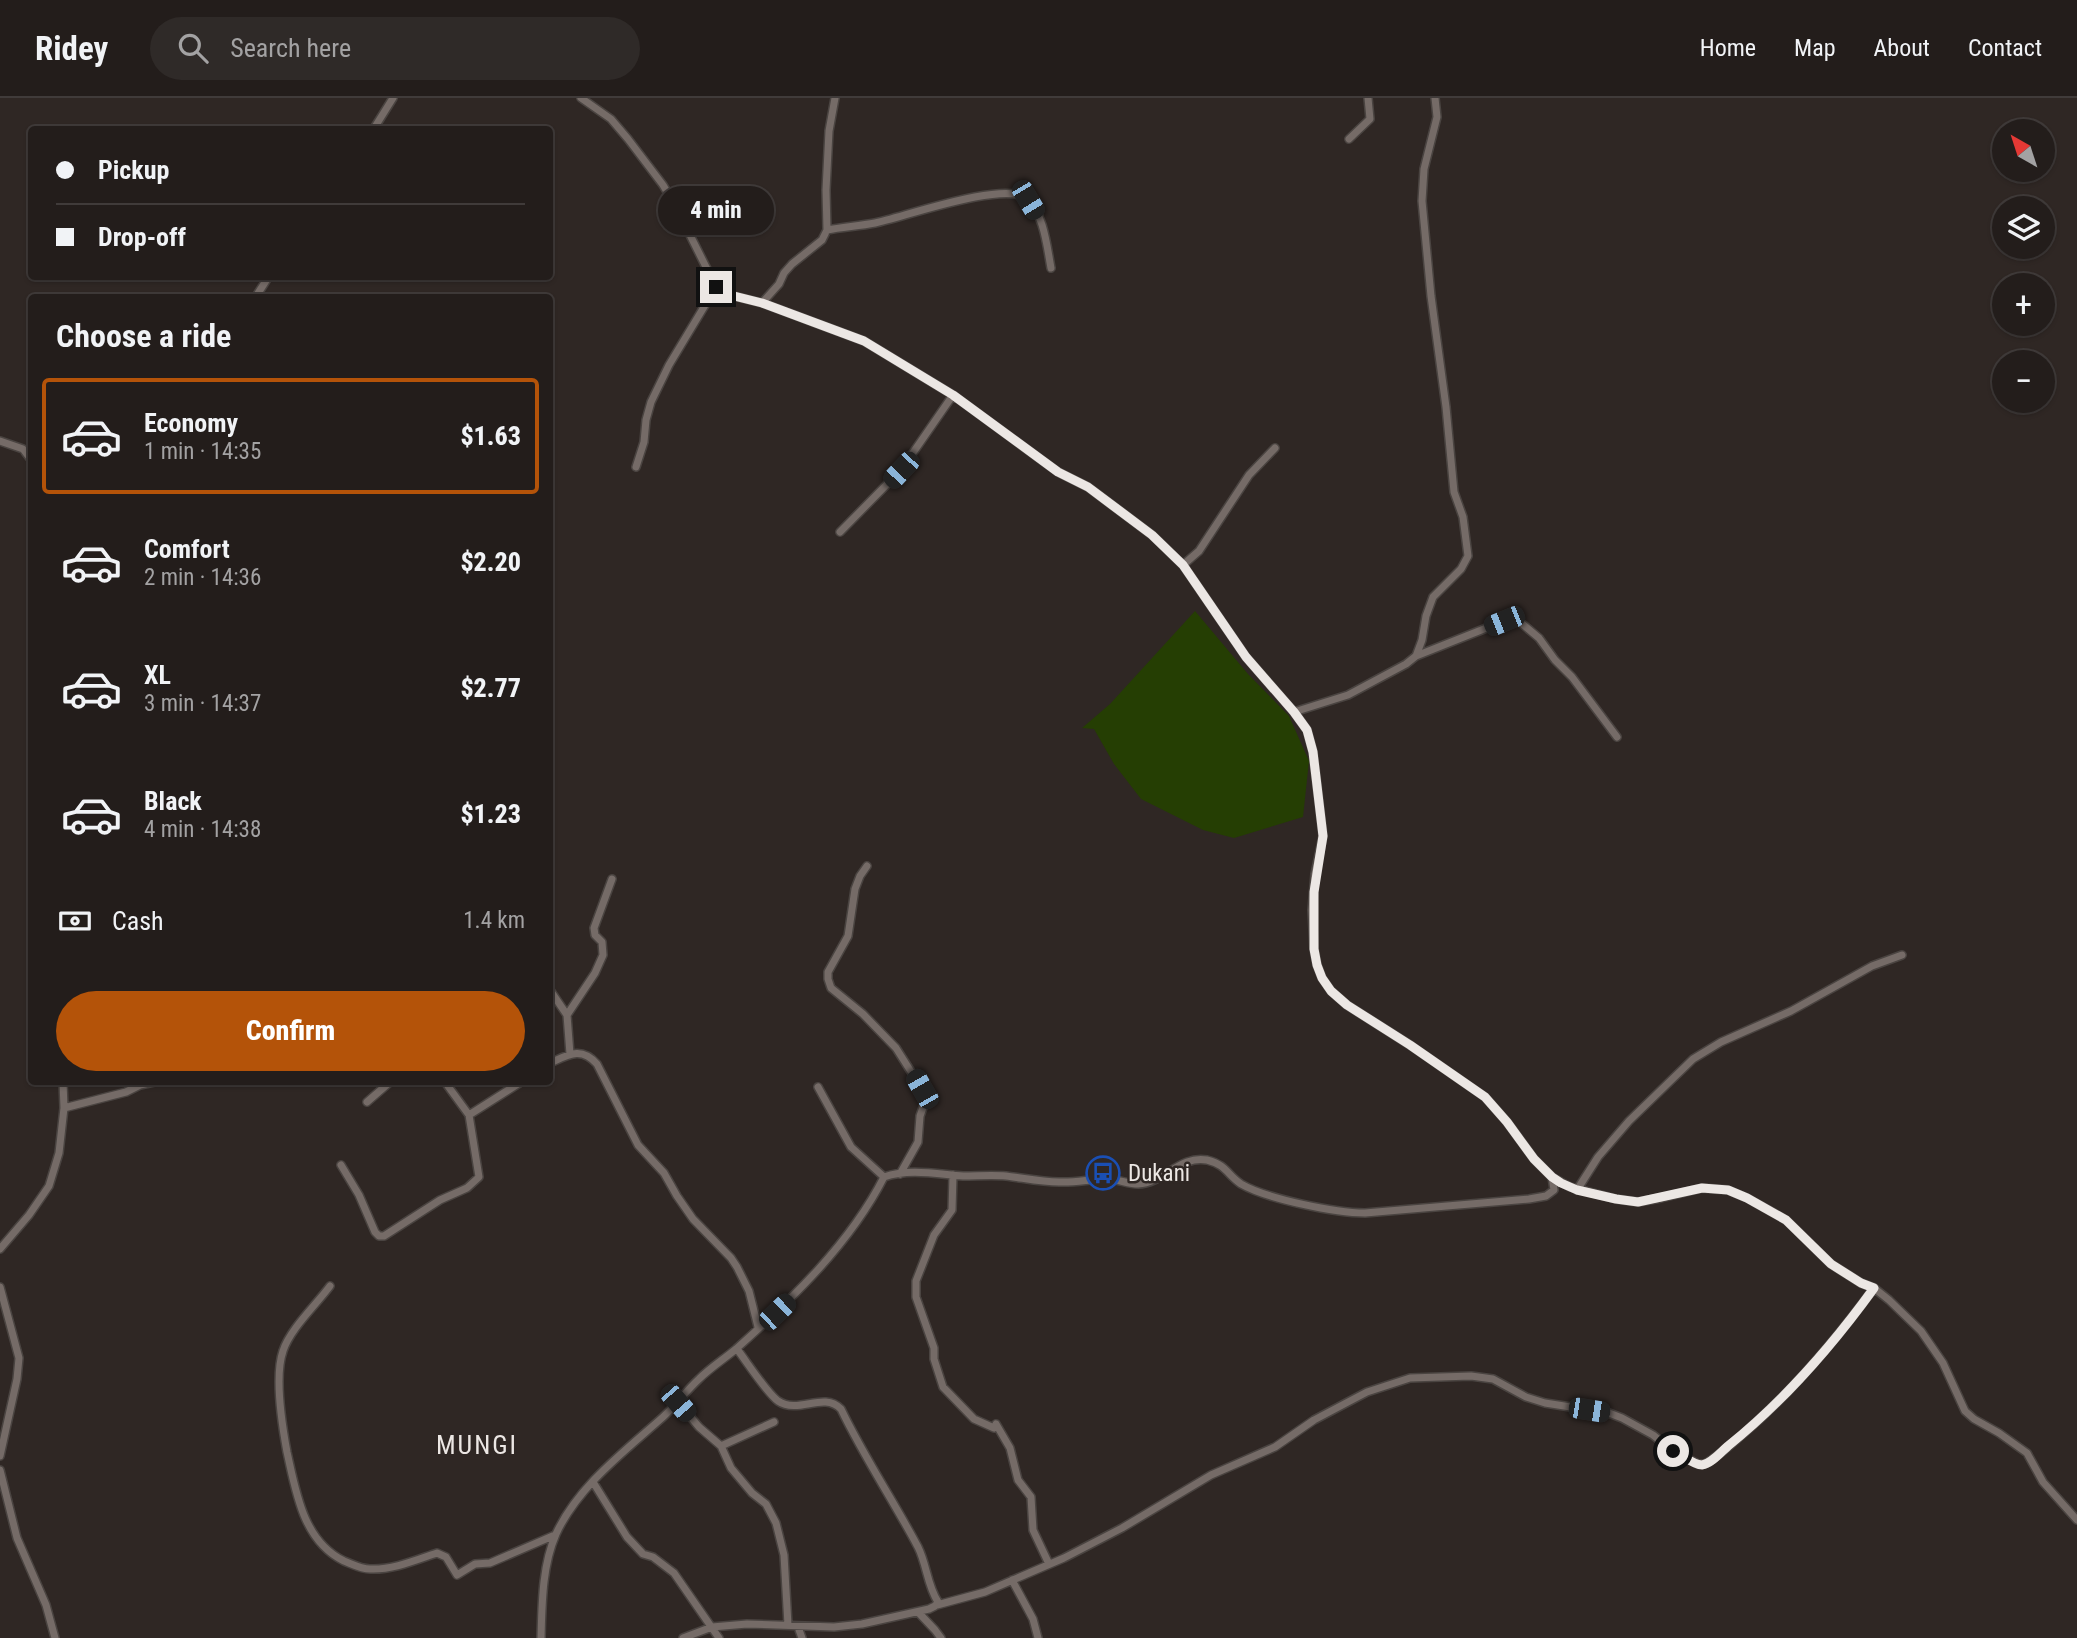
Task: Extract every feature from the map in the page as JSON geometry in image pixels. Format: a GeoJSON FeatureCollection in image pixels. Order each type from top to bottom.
{"type":"FeatureCollection","features":[{"type":"Feature","properties":{"kind":"street"},"geometry":{"type":"LineString","coordinates":[[376,126],[393,98]]}},
{"type":"Feature","properties":{"kind":"street"},"geometry":{"type":"LineString","coordinates":[[581,98],[611,119],[663,185],[716,287],[730,295],[762,303],[864,341],[953,395],[1058,472],[1104,498],[1152,535],[1183,565],[1246,657],[1307,730],[1313,752],[1323,836],[1315,874],[1312,910],[1314,949],[1322,978],[1331,991],[1347,1005],[1485,1097],[1534,1159],[1552,1177],[1577,1190],[1638,1202],[1702,1188],[1728,1190],[1786,1220],[1831,1264],[1874,1288],[1921,1331],[1944,1363],[1965,1412],[2027,1453],[2043,1482],[2077,1520]]}},
{"type":"Feature","properties":{"kind":"street"},"geometry":{"type":"LineString","coordinates":[[762,303],[792,264],[822,240],[827,229],[829,131],[835,98]]}},
{"type":"Feature","properties":{"kind":"street"},"geometry":{"type":"LineString","coordinates":[[1349,139],[1370,119],[1368,98]]}},
{"type":"Feature","properties":{"kind":"street"},"geometry":{"type":"LineString","coordinates":[[1416,656],[1433,597],[1461,569],[1468,556],[1463,517],[1454,492],[1422,201],[1424,169],[1437,117],[1435,98]]}},
{"type":"Feature","properties":{"kind":"street"},"geometry":{"type":"LineString","coordinates":[[827,229],[877,222],[975,196],[1018,193],[1028,200],[1038,216],[1051,268]]}},
{"type":"Feature","properties":{"kind":"street"},"geometry":{"type":"LineString","coordinates":[[636,467],[644,442],[651,402],[668,365],[716,287]]}},
{"type":"Feature","properties":{"kind":"street"},"geometry":{"type":"LineString","coordinates":[[840,532],[901,470],[953,395]]}},
{"type":"Feature","properties":{"kind":"street"},"geometry":{"type":"LineString","coordinates":[[0,441],[23,449],[28,456]]}},
{"type":"Feature","properties":{"kind":"street"},"geometry":{"type":"LineString","coordinates":[[1183,565],[1199,551],[1249,475],[1275,448]]}},
{"type":"Feature","properties":{"kind":"street"},"geometry":{"type":"LineString","coordinates":[[1294,712],[1348,695],[1416,656],[1511,619],[1520,622],[1539,638],[1617,737]]}},
{"type":"Feature","properties":{"kind":"street"},"geometry":{"type":"LineString","coordinates":[[867,866],[855,889],[848,936],[834,958],[828,979],[831,988],[863,1014],[896,1048],[922,1089],[925,1102],[920,1116],[918,1142],[900,1174]]}},
{"type":"Feature","properties":{"kind":"street"},"geometry":{"type":"LineString","coordinates":[[567,1015],[595,973],[603,955],[602,942],[595,935],[594,928],[612,879]]}},
{"type":"Feature","properties":{"kind":"street"},"geometry":{"type":"LineString","coordinates":[[1577,1190],[1598,1157],[1629,1121],[1693,1059],[1721,1042],[1791,1011],[1872,966],[1902,955]]}},
{"type":"Feature","properties":{"kind":"street"},"geometry":{"type":"LineString","coordinates":[[553,994],[567,1015],[570,1054]]}},
{"type":"Feature","properties":{"kind":"street"},"geometry":{"type":"LineString","coordinates":[[553,1062],[580,1052],[591,1057],[597,1064],[638,1144],[664,1173],[693,1219],[730,1258],[749,1291],[758,1327]]}},
{"type":"Feature","properties":{"kind":"street"},"geometry":{"type":"LineString","coordinates":[[0,1249],[49,1186],[59,1153],[64,1108],[63,1085]]}},
{"type":"Feature","properties":{"kind":"street"},"geometry":{"type":"LineString","coordinates":[[64,1108],[145,1085]]}},
{"type":"Feature","properties":{"kind":"street"},"geometry":{"type":"LineString","coordinates":[[367,1102],[387,1085]]}},
{"type":"Feature","properties":{"kind":"street"},"geometry":{"type":"LineString","coordinates":[[341,1165],[379,1236],[384,1236],[440,1200],[467,1188],[479,1177],[469,1115],[447,1085]]}},
{"type":"Feature","properties":{"kind":"street"},"geometry":{"type":"LineString","coordinates":[[469,1115],[516,1085]]}},
{"type":"Feature","properties":{"kind":"street"},"geometry":{"type":"LineString","coordinates":[[818,1087],[851,1147],[884,1177]]}},
{"type":"Feature","properties":{"kind":"street"},"geometry":{"type":"LineString","coordinates":[[541,1638],[546,1568],[555,1535],[567,1514],[593,1482],[678,1403],[698,1380],[737,1349],[794,1296],[848,1233],[884,1177],[929,1172],[1003,1176],[1060,1183],[1109,1179],[1139,1184],[1167,1175],[1179,1165],[1195,1160],[1207,1160],[1222,1166],[1240,1183],[1259,1191],[1311,1205],[1365,1213],[1490,1204],[1546,1196],[1554,1190],[1552,1177]]}},
{"type":"Feature","properties":{"kind":"street"},"geometry":{"type":"LineString","coordinates":[[953,1175],[952,1210],[934,1235],[916,1281],[916,1297],[943,1387],[974,1419],[994,1428],[996,1424],[1010,1448],[1018,1480],[1031,1496],[1033,1530],[1049,1564]]}},
{"type":"Feature","properties":{"kind":"street"},"geometry":{"type":"LineString","coordinates":[[330,1286],[289,1338],[282,1352],[279,1376],[282,1425],[298,1501],[318,1541],[332,1555],[352,1565],[369,1569],[395,1566],[437,1553],[446,1557],[457,1575],[475,1564],[490,1563],[555,1535]]}},
{"type":"Feature","properties":{"kind":"street"},"geometry":{"type":"LineString","coordinates":[[0,1287],[19,1358],[0,1456]]}},
{"type":"Feature","properties":{"kind":"street"},"geometry":{"type":"LineString","coordinates":[[683,1638],[712,1627],[747,1624],[834,1627],[862,1624],[969,1597],[1065,1558],[1211,1475],[1275,1447],[1314,1420],[1367,1392],[1410,1378],[1471,1376],[1493,1379],[1526,1397],[1545,1403],[1609,1413],[1622,1418],[1653,1435],[1673,1451],[1698,1464],[1705,1464],[1738,1438],[1815,1363],[1874,1288]]}},
{"type":"Feature","properties":{"kind":"street"},"geometry":{"type":"LineString","coordinates":[[737,1349],[778,1400],[795,1406],[828,1401],[841,1409],[925,1560],[929,1587],[938,1602],[937,1605]]}},
{"type":"Feature","properties":{"kind":"street"},"geometry":{"type":"LineString","coordinates":[[678,1403],[699,1427],[721,1446],[731,1468],[752,1493],[766,1504],[776,1523],[784,1555],[788,1625]]}},
{"type":"Feature","properties":{"kind":"street"},"geometry":{"type":"LineString","coordinates":[[721,1446],[774,1422]]}},
{"type":"Feature","properties":{"kind":"street"},"geometry":{"type":"LineString","coordinates":[[0,1470],[17,1538],[46,1605],[55,1638]]}},
{"type":"Feature","properties":{"kind":"street"},"geometry":{"type":"LineString","coordinates":[[593,1482],[626,1537],[643,1554],[653,1557],[674,1573],[719,1638]]}},
{"type":"Feature","properties":{"kind":"street"},"geometry":{"type":"LineString","coordinates":[[1012,1580],[1033,1619],[1038,1638]]}},
{"type":"Feature","properties":{"kind":"street"},"geometry":{"type":"LineString","coordinates":[[918,1612],[941,1638]]}},
{"type":"Feature","properties":{"kind":"street"},"geometry":{"type":"LineString","coordinates":[[798,1627],[802,1638]]}},
{"type":"Feature","properties":{"kind":"green space"},"geometry":{"type":"Polygon","coordinates":[[[1195,611],[1248,674],[1289,716],[1309,761],[1303,817],[1234,838],[1203,830],[1141,799],[1114,764],[1094,729],[1082,728],[1110,704],[1195,611]]]}},
{"type":"Feature","properties":{"kind":"place","name":"Dukani"},"geometry":{"type":"Point","coordinates":[1103,1173]}},
{"type":"Feature","properties":{"kind":"district","name":"MUNGI"},"geometry":{"type":"Point","coordinates":[477,1445]}},
{"type":"Feature","properties":{"kind":"route"},"geometry":{"type":"LineString","coordinates":[[716,287],[730,295],[762,303],[864,341],[953,395],[1058,472],[1088,487],[1152,535],[1183,565],[1246,657],[1307,730],[1313,752],[1323,836],[1315,874],[1312,910],[1314,949],[1322,978],[1331,991],[1347,1005],[1485,1097],[1534,1159],[1561,1183],[1577,1190],[1638,1202],[1702,1188],[1728,1190],[1786,1220],[1831,1264],[1874,1288],[1815,1363],[1753,1425],[1716,1456],[1699,1465],[1673,1451]]}}]}
